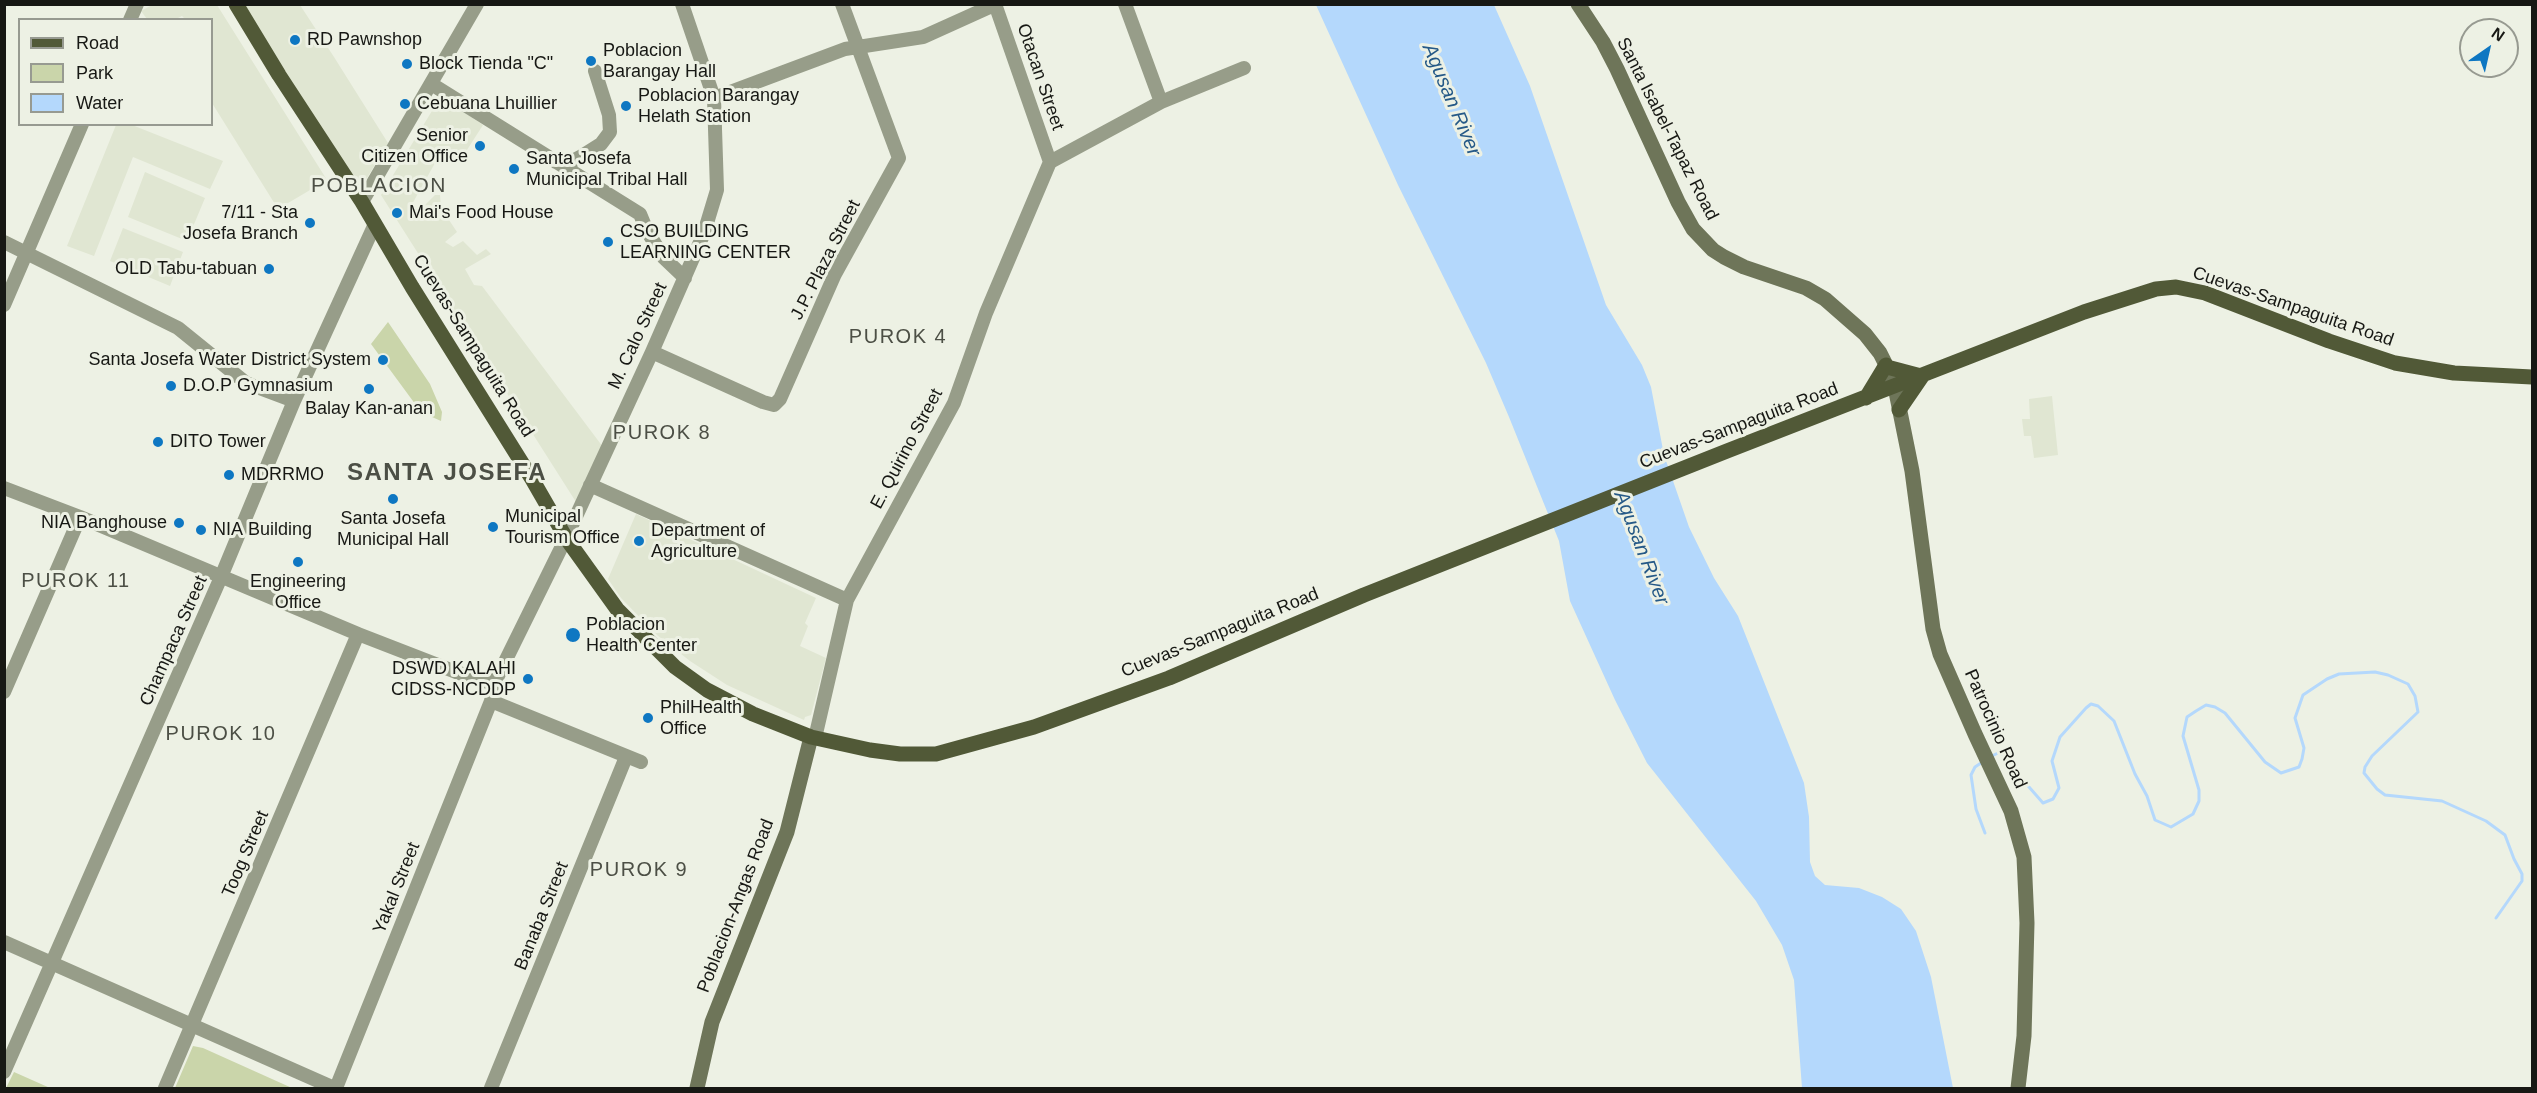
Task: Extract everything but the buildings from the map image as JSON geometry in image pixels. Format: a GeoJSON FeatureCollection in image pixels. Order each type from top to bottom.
{"type":"FeatureCollection","features":[{"type":"Feature","properties":{"kind":"main road","name":"Cuevas-Sampaguita Road"},"geometry":{"type":"LineString","coordinates":[[236,4],[279,75],[362,202],[566,538],[617,609],[675,667],[707,690],[737,707],[813,737],[870,750],[921,755],[936,754],[1035,727],[1169,678],[1518,532],[2111,302],[2156,289],[2176,287],[2205,293],[2329,341],[2395,363],[2454,373],[2532,377]]}},
{"type":"Feature","properties":{"kind":"main road"},"geometry":{"type":"LineString","coordinates":[[1886,366],[1922,376],[1899,410],[1867,398],[1886,366]]}},
{"type":"Feature","properties":{"kind":"street"},"geometry":{"type":"LineString","coordinates":[[131,18],[137,4]]}},
{"type":"Feature","properties":{"kind":"street"},"geometry":{"type":"LineString","coordinates":[[362,202],[433,84],[477,4]]}},
{"type":"Feature","properties":{"kind":"street","name":"M. Calo Street"},"geometry":{"type":"LineString","coordinates":[[566,538],[685,278],[704,233],[717,190],[714,98],[682,4]]}},
{"type":"Feature","properties":{"kind":"street","name":"J.P. Plaza Street"},"geometry":{"type":"LineString","coordinates":[[652,352],[763,402],[774,405],[780,399],[835,274],[899,158],[860,47],[842,4]]}},
{"type":"Feature","properties":{"kind":"street"},"geometry":{"type":"LineString","coordinates":[[1125,4],[1161,102]]}},
{"type":"Feature","properties":{"kind":"street","name":"Santa Isabel-Tapaz Road"},"geometry":{"type":"LineString","coordinates":[[1578,4],[1603,42],[1617,69],[1678,202],[1693,229],[1713,250],[1724,257],[1744,267],[1806,288],[1825,299],[1865,334],[1886,366],[1895,387]]}},
{"type":"Feature","properties":{"kind":"street"},"geometry":{"type":"LineString","coordinates":[[714,98],[828,55],[860,47],[923,37],[996,5]]}},
{"type":"Feature","properties":{"kind":"street","name":"Otacan Street"},"geometry":{"type":"LineString","coordinates":[[996,5],[1050,162]]}},
{"type":"Feature","properties":{"kind":"street"},"geometry":{"type":"LineString","coordinates":[[1050,162],[1161,102],[1244,69]]}},
{"type":"Feature","properties":{"kind":"street"},"geometry":{"type":"LineString","coordinates":[[556,162],[567,164],[582,156],[601,144],[609,132],[609,115],[595,71]]}},
{"type":"Feature","properties":{"kind":"street"},"geometry":{"type":"LineString","coordinates":[[433,84],[640,214],[647,231],[664,258],[685,278]]}},
{"type":"Feature","properties":{"kind":"street"},"geometry":{"type":"LineString","coordinates":[[4,305],[81,126]]}},
{"type":"Feature","properties":{"kind":"street","name":"E. Quirino Street"},"geometry":{"type":"LineString","coordinates":[[813,737],[847,600],[954,403],[986,313],[1050,162]]}},
{"type":"Feature","properties":{"kind":"street","name":"Champaca Street"},"geometry":{"type":"LineString","coordinates":[[4,1072],[221,577],[294,401],[375,224]]}},
{"type":"Feature","properties":{"kind":"street"},"geometry":{"type":"LineString","coordinates":[[4,242],[178,328],[246,383],[294,401]]}},
{"type":"Feature","properties":{"kind":"street","name":"Patrocinio Road"},"geometry":{"type":"LineString","coordinates":[[1895,387],[1912,471],[1933,629],[1940,654],[1974,734],[2011,811],[2024,857],[2027,923],[2024,1036],[2018,1089]]}},
{"type":"Feature","properties":{"kind":"street"},"geometry":{"type":"LineString","coordinates":[[590,485],[847,600]]}},
{"type":"Feature","properties":{"kind":"street"},"geometry":{"type":"LineString","coordinates":[[4,488],[80,517],[358,634],[495,684],[566,538]]}},
{"type":"Feature","properties":{"kind":"street"},"geometry":{"type":"LineString","coordinates":[[4,692],[80,517]]}},
{"type":"Feature","properties":{"kind":"street","name":"Toog Street"},"geometry":{"type":"LineString","coordinates":[[165,1089],[358,634]]}},
{"type":"Feature","properties":{"kind":"street","name":"Yakal Street"},"geometry":{"type":"LineString","coordinates":[[335,1089],[491,701],[495,684]]}},
{"type":"Feature","properties":{"kind":"street"},"geometry":{"type":"LineString","coordinates":[[491,701],[640,762]]}},
{"type":"Feature","properties":{"kind":"street","name":"Poblacion-Angas Road"},"geometry":{"type":"LineString","coordinates":[[698,1089],[712,1022],[787,832],[813,737]]}},
{"type":"Feature","properties":{"kind":"street","name":"Banaba Street"},"geometry":{"type":"LineString","coordinates":[[491,1089],[626,758]]}},
{"type":"Feature","properties":{"kind":"street"},"geometry":{"type":"LineString","coordinates":[[4,942],[335,1089]]}},
{"type":"Feature","properties":{"kind":"shaded area"},"geometry":{"type":"Polygon","coordinates":[[[152,5],[217,5],[327,180],[278,209],[213,105],[213,18],[184,18],[182,16],[146,18],[141,11],[152,5]]]}},
{"type":"Feature","properties":{"kind":"shaded area"},"geometry":{"type":"Polygon","coordinates":[[[238,5],[300,5],[334,57],[388,143],[358,193],[238,5]]]}},
{"type":"Feature","properties":{"kind":"shaded area"},"geometry":{"type":"Polygon","coordinates":[[[441,96],[483,125],[465,153],[456,149],[450,159],[440,154],[411,206],[416,214],[435,195],[440,195],[441,208],[457,232],[445,242],[453,247],[463,241],[477,255],[486,249],[491,254],[465,269],[474,285],[482,286],[603,447],[576,502],[381,195],[441,96]]]}},
{"type":"Feature","properties":{"kind":"shaded area"},"geometry":{"type":"Polygon","coordinates":[[[116,126],[135,126],[223,161],[210,189],[133,157],[94,256],[67,246],[116,126]]]}},
{"type":"Feature","properties":{"kind":"shaded area"},"geometry":{"type":"Polygon","coordinates":[[[145,172],[205,198],[187,241],[128,217],[145,172]]]}},
{"type":"Feature","properties":{"kind":"shaded area"},"geometry":{"type":"Polygon","coordinates":[[[123,228],[183,252],[170,286],[110,261],[123,228]]]}},
{"type":"Feature","properties":{"kind":"shaded area"},"geometry":{"type":"Polygon","coordinates":[[[2052,396],[2058,455],[2034,458],[2031,436],[2024,436],[2022,419],[2030,419],[2029,399],[2052,396]]]}},
{"type":"Feature","properties":{"kind":"shaded area"},"geometry":{"type":"Polygon","coordinates":[[[636,514],[816,598],[805,623],[808,626],[800,646],[826,658],[811,715],[805,717],[804,720],[727,685],[690,661],[657,635],[621,598],[608,579],[636,514]]]}},
{"type":"Feature","properties":{"kind":"green space"},"geometry":{"type":"Polygon","coordinates":[[[388,322],[430,384],[442,412],[441,421],[421,412],[371,344],[388,322]]]}},
{"type":"Feature","properties":{"kind":"green space"},"geometry":{"type":"Polygon","coordinates":[[[193,1046],[203,1048],[292,1088],[175,1088],[193,1046]]]}},
{"type":"Feature","properties":{"kind":"green space"},"geometry":{"type":"Polygon","coordinates":[[[14,1072],[50,1088],[6,1088],[14,1072]]]}},
{"type":"Feature","properties":{"kind":"water","name":"Agusan River"},"geometry":{"type":"Polygon","coordinates":[[[1316,5],[1494,5],[1530,86],[1606,305],[1642,365],[1651,387],[1664,455],[1689,527],[1714,578],[1738,616],[1804,783],[1809,817],[1810,862],[1815,876],[1825,885],[1859,888],[1882,897],[1901,909],[1916,931],[1931,977],[1953,1088],[1802,1088],[1794,980],[1782,945],[1756,901],[1647,763],[1615,700],[1570,601],[1559,541],[1486,363],[1398,185],[1316,5]]]}},
{"type":"Feature","properties":{"kind":"waterway"},"geometry":{"type":"LineString","coordinates":[[1992,756],[1998,753],[2011,757],[2022,779],[2043,803],[2053,799],[2059,788],[2052,761],[2060,737],[2086,708],[2091,704],[2098,706],[2114,721],[2155,820],[2171,827],[2193,814],[2199,801],[2199,790],[2183,736],[2187,717],[2206,705],[2215,707],[2225,713],[2265,762],[2281,773],[2299,767],[2302,759],[2304,748],[2295,718],[2303,695],[2339,674],[2375,672],[2388,675],[2408,684],[2415,696],[2418,712],[2372,756],[2364,773],[2385,795],[2442,801],[2486,821],[2505,835],[2522,874],[2522,881],[2496,918]]}},
{"type":"Feature","properties":{"kind":"waterway"},"geometry":{"type":"LineString","coordinates":[[1984,761],[1975,767],[1971,775],[1976,809],[1985,833]]}},
{"type":"Feature","properties":{"kind":"place","name":"RD Pawnshop"},"geometry":{"type":"Point","coordinates":[295,40]}},
{"type":"Feature","properties":{"kind":"place","name":"Poblacion Barangay Hall"},"geometry":{"type":"Point","coordinates":[591,61]}},
{"type":"Feature","properties":{"kind":"place","name":"Block Tienda \"C\""},"geometry":{"type":"Point","coordinates":[407,64]}},
{"type":"Feature","properties":{"kind":"place","name":"Cebuana Lhuillier"},"geometry":{"type":"Point","coordinates":[405,104]}},
{"type":"Feature","properties":{"kind":"place","name":"Poblacion Barangay Helath Station"},"geometry":{"type":"Point","coordinates":[626,106]}},
{"type":"Feature","properties":{"kind":"place","name":"Senior Citizen Office"},"geometry":{"type":"Point","coordinates":[480,146]}},
{"type":"Feature","properties":{"kind":"place","name":"Santa Josefa Municipal Tribal Hall"},"geometry":{"type":"Point","coordinates":[514,169]}},
{"type":"Feature","properties":{"kind":"place","name":"Mai's Food House"},"geometry":{"type":"Point","coordinates":[397,213]}},
{"type":"Feature","properties":{"kind":"place","name":"7/11 - Sta Josefa Branch"},"geometry":{"type":"Point","coordinates":[310,223]}},
{"type":"Feature","properties":{"kind":"place","name":"CSO BUILDING LEARNING CENTER"},"geometry":{"type":"Point","coordinates":[608,242]}},
{"type":"Feature","properties":{"kind":"place","name":"OLD Tabu-tabuan"},"geometry":{"type":"Point","coordinates":[269,269]}},
{"type":"Feature","properties":{"kind":"place","name":"Santa Josefa Water District System"},"geometry":{"type":"Point","coordinates":[383,360]}},
{"type":"Feature","properties":{"kind":"place","name":"D.O.P Gymnasium"},"geometry":{"type":"Point","coordinates":[171,386]}},
{"type":"Feature","properties":{"kind":"place","name":"Balay Kan-anan"},"geometry":{"type":"Point","coordinates":[369,389]}},
{"type":"Feature","properties":{"kind":"place","name":"DITO Tower"},"geometry":{"type":"Point","coordinates":[158,442]}},
{"type":"Feature","properties":{"kind":"place","name":"MDRRMO"},"geometry":{"type":"Point","coordinates":[229,475]}},
{"type":"Feature","properties":{"kind":"place","name":"Santa Josefa Municipal Hall"},"geometry":{"type":"Point","coordinates":[393,499]}},
{"type":"Feature","properties":{"kind":"place","name":"NIA Banghouse"},"geometry":{"type":"Point","coordinates":[179,523]}},
{"type":"Feature","properties":{"kind":"place","name":"Municipal Tourism Office"},"geometry":{"type":"Point","coordinates":[493,527]}},
{"type":"Feature","properties":{"kind":"place","name":"NIA Building"},"geometry":{"type":"Point","coordinates":[201,530]}},
{"type":"Feature","properties":{"kind":"place","name":"Department of Agriculture"},"geometry":{"type":"Point","coordinates":[639,541]}},
{"type":"Feature","properties":{"kind":"place","name":"Engineering Office"},"geometry":{"type":"Point","coordinates":[298,562]}},
{"type":"Feature","properties":{"kind":"place","name":"Poblacion Health Center"},"geometry":{"type":"Point","coordinates":[573,635]}},
{"type":"Feature","properties":{"kind":"place","name":"DSWD KALAHI CIDSS-NCDDP"},"geometry":{"type":"Point","coordinates":[528,679]}},
{"type":"Feature","properties":{"kind":"place","name":"PhilHealth Office"},"geometry":{"type":"Point","coordinates":[648,718]}},
{"type":"Feature","properties":{"kind":"district","name":"POBLACION"},"geometry":{"type":"Point","coordinates":[379,186]}},
{"type":"Feature","properties":{"kind":"district","name":"PUROK 4"},"geometry":{"type":"Point","coordinates":[898,337]}},
{"type":"Feature","properties":{"kind":"district","name":"PUROK 8"},"geometry":{"type":"Point","coordinates":[662,433]}},
{"type":"Feature","properties":{"kind":"district","name":"SANTA JOSEFA"},"geometry":{"type":"Point","coordinates":[447,473]}},
{"type":"Feature","properties":{"kind":"district","name":"PUROK 11"},"geometry":{"type":"Point","coordinates":[76,581]}},
{"type":"Feature","properties":{"kind":"district","name":"PUROK 10"},"geometry":{"type":"Point","coordinates":[221,734]}},
{"type":"Feature","properties":{"kind":"district","name":"PUROK 9"},"geometry":{"type":"Point","coordinates":[639,870]}}]}
